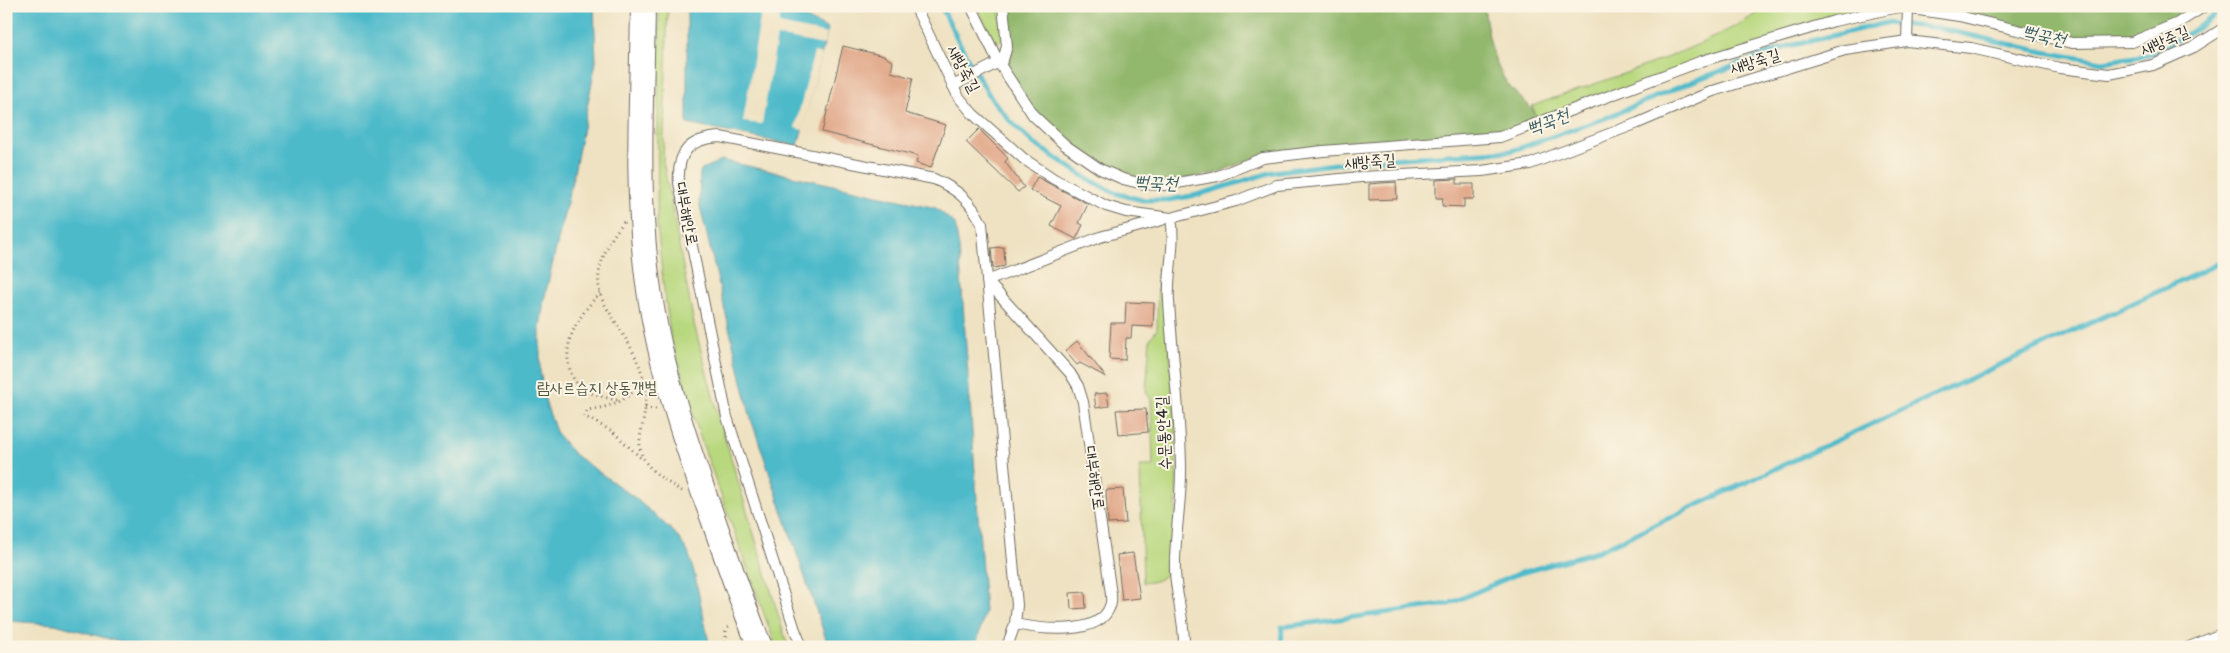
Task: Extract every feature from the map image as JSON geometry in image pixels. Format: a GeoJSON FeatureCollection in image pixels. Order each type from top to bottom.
{"type":"FeatureCollection","features":[{"type":"Feature","properties":{"kind":"street"},"geometry":{"type":"LineString","coordinates":[[643,6],[641,214],[646,268],[658,345],[670,393],[688,450],[760,647]]}},
{"type":"Feature","properties":{"kind":"lane","name":"새방죽길"},"geometry":{"type":"LineString","coordinates":[[915,6],[973,114],[1024,159],[1054,179],[1106,206],[1140,215],[1170,218],[1236,201],[1277,185],[1361,177],[1482,171],[1530,164],[1638,124],[1712,91],[1846,50],[1908,41],[1971,48],[2060,68],[2109,74],[2153,65],[2194,47],[2224,28]]}},
{"type":"Feature","properties":{"kind":"lane","name":"새방죽길"},"geometry":{"type":"LineString","coordinates":[[971,6],[997,64],[1034,115],[1066,145],[1100,169],[1123,179],[1143,184],[1165,185],[1218,176],[1263,158],[1323,151],[1500,137],[1702,61],[1834,21],[1898,7],[1960,16],[2072,43],[2132,42],[2176,24],[2205,6]]}},
{"type":"Feature","properties":{"kind":"lane"},"geometry":{"type":"LineString","coordinates":[[957,84],[997,64],[1006,54],[1003,6]]}},
{"type":"Feature","properties":{"kind":"lane"},"geometry":{"type":"LineString","coordinates":[[1908,9],[1908,41]]}},
{"type":"Feature","properties":{"kind":"lane","name":"대부해안로"},"geometry":{"type":"LineString","coordinates":[[802,647],[727,417],[679,183],[678,168],[683,152],[694,143],[706,138],[720,137],[934,179],[948,185],[963,196],[974,209],[982,224],[1017,606],[1015,624],[1007,647]]}},
{"type":"Feature","properties":{"kind":"lane"},"geometry":{"type":"LineString","coordinates":[[987,281],[1100,237],[1170,218]]}},
{"type":"Feature","properties":{"kind":"lane","name":"수문통안4길"},"geometry":{"type":"LineString","coordinates":[[1170,218],[1173,240],[1169,274],[1169,301],[1180,427],[1181,466],[1175,571],[1176,593],[1183,625],[1184,647]]}},
{"type":"Feature","properties":{"kind":"lane","name":"대부해안로"},"geometry":{"type":"LineString","coordinates":[[987,281],[1070,372],[1078,386],[1083,402],[1111,594],[1110,606],[1104,615],[1093,622],[1078,627],[1036,629],[1015,624]]}},
{"type":"Feature","properties":{"kind":"lane"},"geometry":{"type":"LineString","coordinates":[[2189,647],[2224,633]]}},
{"type":"Feature","properties":{"kind":"path"},"geometry":{"type":"LineString","coordinates":[[627,220],[617,231],[604,255],[600,268],[600,293],[632,348],[643,376],[646,398],[639,444],[645,462]]}},
{"type":"Feature","properties":{"kind":"path"},"geometry":{"type":"LineString","coordinates":[[600,293],[573,332],[567,355],[569,366],[572,376],[583,389],[620,401]]}},
{"type":"Feature","properties":{"kind":"path"},"geometry":{"type":"LineString","coordinates":[[643,376],[634,392],[606,408],[587,410],[584,416],[612,431],[666,481],[686,494]]}},
{"type":"Feature","properties":{"kind":"path"},"geometry":{"type":"LineString","coordinates":[[726,647],[726,631],[731,621]]}},
{"type":"Feature","properties":{"kind":"green space"},"geometry":{"type":"Polygon","coordinates":[[[659,6],[668,6],[663,161],[694,324],[718,415],[788,647],[776,647],[700,437],[671,339],[657,224],[659,6]]]}},
{"type":"Feature","properties":{"kind":"green space"},"geometry":{"type":"Polygon","coordinates":[[[976,6],[999,6],[1002,40],[1000,42],[994,39],[976,6]]]}},
{"type":"Feature","properties":{"kind":"green space"},"geometry":{"type":"Polygon","coordinates":[[[1006,6],[1484,6],[1489,38],[1499,69],[1510,87],[1528,105],[1538,119],[1499,133],[1261,155],[1216,173],[1167,182],[1143,182],[1100,166],[1068,143],[1036,112],[1005,64],[1006,6]]]}},
{"type":"Feature","properties":{"kind":"green space"},"geometry":{"type":"Polygon","coordinates":[[[1769,6],[1887,6],[1538,119],[1532,106],[1684,51],[1742,23],[1769,6]]]}},
{"type":"Feature","properties":{"kind":"green space"},"geometry":{"type":"Polygon","coordinates":[[[1918,6],[2195,6],[2174,21],[2132,37],[2074,40],[1918,6]]]}},
{"type":"Feature","properties":{"kind":"green space"},"geometry":{"type":"Polygon","coordinates":[[[1158,266],[1164,281],[1173,389],[1177,461],[1176,497],[1170,569],[1159,580],[1143,583],[1140,466],[1153,466],[1151,400],[1146,391],[1150,339],[1157,329],[1158,266]]]}},
{"type":"Feature","properties":{"kind":"water"},"geometry":{"type":"Polygon","coordinates":[[[6,6],[594,6],[596,62],[575,168],[544,300],[540,328],[540,371],[546,404],[557,434],[575,455],[634,497],[675,533],[688,552],[710,647],[138,647],[55,624],[6,621],[6,6]]]}},
{"type":"Feature","properties":{"kind":"water"},"geometry":{"type":"Polygon","coordinates":[[[687,6],[783,6],[828,29],[798,146],[687,124],[687,6]]]}},
{"type":"Feature","properties":{"kind":"water"},"geometry":{"type":"Polygon","coordinates":[[[721,160],[936,208],[955,224],[959,248],[985,612],[977,642],[973,647],[829,647],[751,419],[699,202],[700,171],[721,160]]]}},
{"type":"Feature","properties":{"kind":"pier"},"geometry":{"type":"Polygon","coordinates":[[[761,13],[780,17],[779,24],[827,34],[824,45],[777,36],[762,124],[743,122],[761,13]]]}},
{"type":"Feature","properties":{"kind":"pier"},"geometry":{"type":"Polygon","coordinates":[[[814,52],[822,54],[803,130],[795,128],[814,52]]]}},
{"type":"Feature","properties":{"kind":"building"},"geometry":{"type":"Polygon","coordinates":[[[843,46],[884,56],[893,62],[891,72],[913,78],[905,113],[946,125],[931,168],[916,163],[918,156],[822,132],[843,46]]]}},
{"type":"Feature","properties":{"kind":"building"},"geometry":{"type":"Polygon","coordinates":[[[979,129],[1008,158],[1005,162],[1024,187],[1018,192],[966,142],[979,129]]]}},
{"type":"Feature","properties":{"kind":"building"},"geometry":{"type":"Polygon","coordinates":[[[1037,177],[1088,204],[1079,223],[1083,225],[1076,239],[1051,226],[1061,206],[1030,190],[1037,177]]]}},
{"type":"Feature","properties":{"kind":"building"},"geometry":{"type":"Polygon","coordinates":[[[1457,179],[1457,184],[1474,184],[1474,199],[1464,199],[1464,207],[1442,206],[1443,198],[1436,198],[1436,180],[1457,179]]]}},
{"type":"Feature","properties":{"kind":"building"},"geometry":{"type":"Polygon","coordinates":[[[1396,182],[1397,199],[1369,200],[1369,184],[1396,182]]]}},
{"type":"Feature","properties":{"kind":"building"},"geometry":{"type":"Polygon","coordinates":[[[1004,247],[1005,266],[993,268],[991,248],[1004,247]]]}},
{"type":"Feature","properties":{"kind":"building"},"geometry":{"type":"Polygon","coordinates":[[[1126,302],[1154,303],[1153,327],[1132,326],[1131,338],[1126,338],[1125,360],[1109,359],[1111,323],[1125,323],[1126,302]]]}},
{"type":"Feature","properties":{"kind":"building"},"geometry":{"type":"Polygon","coordinates":[[[1077,341],[1106,377],[1080,363],[1077,365],[1065,351],[1077,341]]]}},
{"type":"Feature","properties":{"kind":"building"},"geometry":{"type":"Polygon","coordinates":[[[1107,393],[1109,406],[1096,408],[1094,394],[1107,393]]]}},
{"type":"Feature","properties":{"kind":"building"},"geometry":{"type":"Polygon","coordinates":[[[1146,409],[1148,432],[1119,435],[1116,410],[1146,409]]]}},
{"type":"Feature","properties":{"kind":"building"},"geometry":{"type":"Polygon","coordinates":[[[1123,489],[1126,523],[1108,524],[1106,490],[1123,489]]]}},
{"type":"Feature","properties":{"kind":"building"},"geometry":{"type":"Polygon","coordinates":[[[1133,553],[1140,598],[1122,600],[1117,555],[1133,553]]]}},
{"type":"Feature","properties":{"kind":"building"},"geometry":{"type":"Polygon","coordinates":[[[1085,592],[1086,608],[1071,609],[1070,593],[1085,592]]]}},
{"type":"Feature","properties":{"kind":"waterway","name":"뻑꾹천"},"geometry":{"type":"LineString","coordinates":[[941,6],[966,56],[991,98],[1010,121],[1033,143],[1088,179],[1115,193],[1142,200],[1169,200],[1197,195],[1273,172],[1357,161],[1511,151],[1603,119],[1696,80],[1789,46],[1886,23],[1938,28],[2044,52],[2103,62],[2154,54],[2199,27],[2224,8]]}},
{"type":"Feature","properties":{"kind":"waterway"},"geometry":{"type":"LineString","coordinates":[[1281,647],[1282,627],[1449,604],[1517,574],[1598,551],[2224,261]]}},
{"type":"Feature","properties":{"kind":"park label","name":"람사르습지 상동갯벌"},"geometry":{"type":"Point","coordinates":[597,388]}}]}
